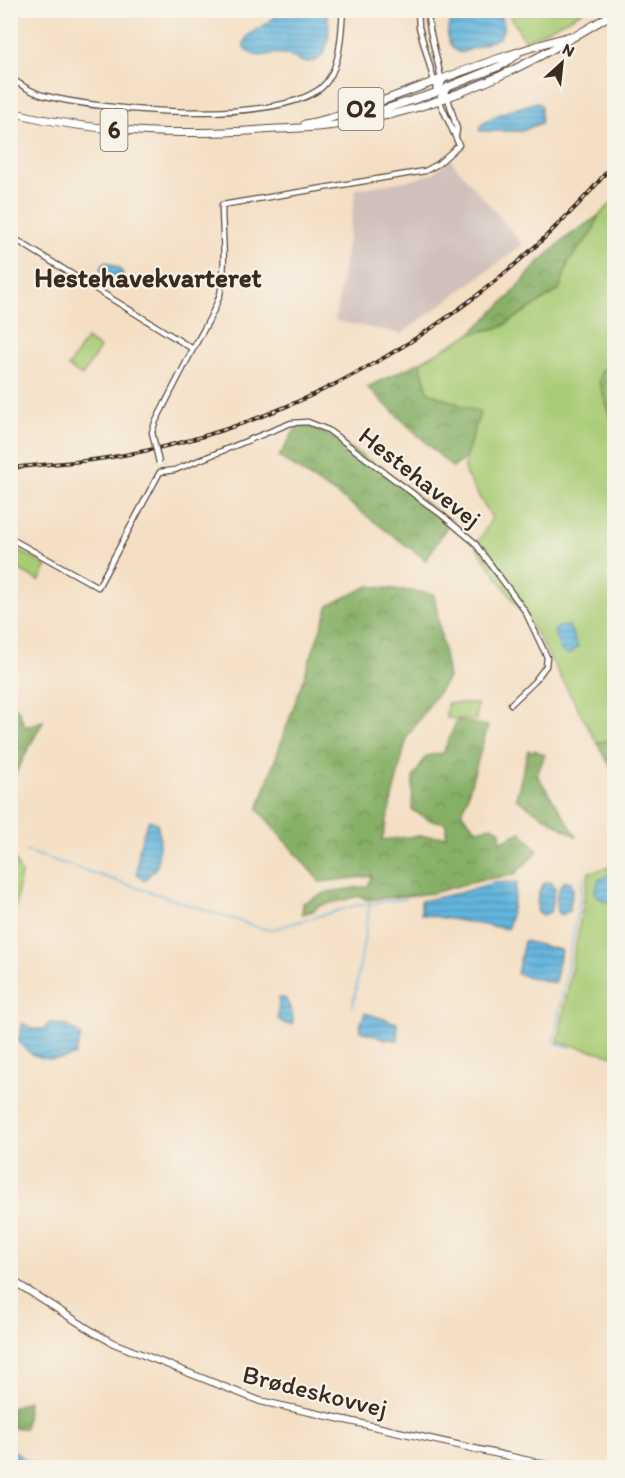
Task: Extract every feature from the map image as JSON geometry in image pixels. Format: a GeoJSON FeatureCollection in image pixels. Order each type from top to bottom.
{"type":"FeatureCollection","features":[{"type":"Feature","properties":{"kind":"main road"},"geometry":{"type":"LineString","coordinates":[[364,120],[382,110],[443,93],[539,56],[615,13]]}},
{"type":"Feature","properties":{"kind":"main road","name":"O2"},"geometry":{"type":"LineString","coordinates":[[279,129],[333,118],[500,57],[577,34]]}},
{"type":"Feature","properties":{"kind":"main road"},"geometry":{"type":"LineString","coordinates":[[440,100],[443,93],[500,66],[524,50]]}},
{"type":"Feature","properties":{"kind":"main road"},"geometry":{"type":"LineString","coordinates":[[438,81],[443,93]]}},
{"type":"Feature","properties":{"kind":"main road","name":"6"},"geometry":{"type":"LineString","coordinates":[[10,112],[72,126],[135,132],[219,133],[334,125],[402,112],[440,100]]}},
{"type":"Feature","properties":{"kind":"street"},"geometry":{"type":"LineString","coordinates":[[10,77],[21,86],[41,94],[98,106],[176,112],[242,110],[292,102],[322,87],[332,73],[338,52],[343,10]]}},
{"type":"Feature","properties":{"kind":"street"},"geometry":{"type":"LineString","coordinates":[[418,10],[418,27],[438,81]]}},
{"type":"Feature","properties":{"kind":"street"},"geometry":{"type":"LineString","coordinates":[[428,10],[438,81]]}},
{"type":"Feature","properties":{"kind":"street"},"geometry":{"type":"LineString","coordinates":[[443,93],[457,129],[456,136]]}},
{"type":"Feature","properties":{"kind":"street"},"geometry":{"type":"LineString","coordinates":[[15,542],[98,587],[160,472],[152,432],[155,423],[220,295],[223,277],[222,205],[425,171],[438,164],[459,145],[440,100]]}},
{"type":"Feature","properties":{"kind":"street"},"geometry":{"type":"LineString","coordinates":[[10,236],[193,349]]}},
{"type":"Feature","properties":{"kind":"street","name":"Hestehavevej"},"geometry":{"type":"LineString","coordinates":[[160,472],[175,470],[291,423],[308,422],[328,430],[474,542],[525,610],[547,657],[546,666],[534,682],[511,704]]}},
{"type":"Feature","properties":{"kind":"street","name":"Brødeskovvej"},"geometry":{"type":"LineString","coordinates":[[10,1280],[113,1343],[261,1401],[561,1467]]}},
{"type":"Feature","properties":{"kind":"shaded area"},"geometry":{"type":"Polygon","coordinates":[[[450,159],[523,245],[401,334],[335,321],[356,189],[411,180],[432,174],[450,159]]]}},
{"type":"Feature","properties":{"kind":"green space"},"geometry":{"type":"Polygon","coordinates":[[[507,11],[584,11],[525,41],[507,11]]]}},
{"type":"Feature","properties":{"kind":"green space"},"geometry":{"type":"Polygon","coordinates":[[[614,201],[614,739],[597,743],[539,638],[476,546],[492,518],[465,473],[465,458],[480,414],[428,392],[420,362],[470,334],[501,327],[559,290],[569,261],[593,231],[598,216],[614,201]]]}},
{"type":"Feature","properties":{"kind":"green space"},"geometry":{"type":"Polygon","coordinates":[[[598,216],[593,231],[569,261],[559,290],[501,327],[470,334],[511,295],[539,262],[567,237],[598,216]]]}},
{"type":"Feature","properties":{"kind":"green space"},"geometry":{"type":"Polygon","coordinates":[[[86,339],[100,348],[82,376],[68,367],[86,339]]]}},
{"type":"Feature","properties":{"kind":"green space"},"geometry":{"type":"Polygon","coordinates":[[[420,362],[428,392],[480,413],[465,458],[453,468],[367,387],[420,362]]]}},
{"type":"Feature","properties":{"kind":"green space"},"geometry":{"type":"Polygon","coordinates":[[[614,362],[614,426],[599,382],[601,372],[614,362]]]}},
{"type":"Feature","properties":{"kind":"green space"},"geometry":{"type":"Polygon","coordinates":[[[299,423],[358,453],[450,522],[426,560],[345,500],[279,457],[299,423]]]}},
{"type":"Feature","properties":{"kind":"green space"},"geometry":{"type":"Polygon","coordinates":[[[18,550],[47,566],[39,581],[11,565],[18,550]]]}},
{"type":"Feature","properties":{"kind":"green space"},"geometry":{"type":"Polygon","coordinates":[[[369,586],[434,594],[448,678],[407,737],[382,840],[416,836],[446,836],[446,823],[430,820],[412,810],[413,778],[426,756],[443,753],[457,720],[488,726],[462,814],[478,830],[492,826],[501,831],[500,842],[521,832],[538,851],[514,875],[479,880],[433,893],[367,900],[360,896],[319,906],[313,911],[302,914],[303,903],[328,892],[368,886],[372,876],[320,882],[258,809],[329,605],[369,586]]]}},
{"type":"Feature","properties":{"kind":"green space"},"geometry":{"type":"Polygon","coordinates":[[[447,703],[477,704],[476,720],[446,718],[447,703]]]}},
{"type":"Feature","properties":{"kind":"green space"},"geometry":{"type":"Polygon","coordinates":[[[15,706],[25,727],[43,721],[11,782],[11,715],[15,706]]]}},
{"type":"Feature","properties":{"kind":"green space"},"geometry":{"type":"Polygon","coordinates":[[[614,739],[614,773],[597,743],[614,739]]]}},
{"type":"Feature","properties":{"kind":"green space"},"geometry":{"type":"Polygon","coordinates":[[[528,750],[545,755],[537,775],[577,837],[516,799],[528,750]]]}},
{"type":"Feature","properties":{"kind":"green space"},"geometry":{"type":"Polygon","coordinates":[[[10,850],[21,873],[11,934],[10,934],[10,850]]]}},
{"type":"Feature","properties":{"kind":"green space"},"geometry":{"type":"Polygon","coordinates":[[[614,866],[614,1056],[558,1042],[589,872],[614,866]]]}},
{"type":"Feature","properties":{"kind":"green space"},"geometry":{"type":"Polygon","coordinates":[[[28,1401],[25,1428],[11,1428],[11,1408],[28,1401]]]}},
{"type":"Feature","properties":{"kind":"water"},"geometry":{"type":"Polygon","coordinates":[[[278,11],[326,11],[329,25],[328,43],[320,57],[314,61],[305,62],[277,53],[259,56],[244,48],[246,38],[269,22],[278,11]]]}},
{"type":"Feature","properties":{"kind":"water"},"geometry":{"type":"Polygon","coordinates":[[[493,15],[501,18],[504,23],[499,38],[461,53],[452,47],[448,38],[448,28],[454,19],[493,15]]]}},
{"type":"Feature","properties":{"kind":"water"},"geometry":{"type":"Polygon","coordinates":[[[537,102],[541,105],[541,123],[522,131],[480,131],[479,129],[482,124],[496,116],[537,102]]]}},
{"type":"Feature","properties":{"kind":"water"},"geometry":{"type":"Polygon","coordinates":[[[107,262],[119,268],[123,274],[117,282],[100,270],[107,262]]]}},
{"type":"Feature","properties":{"kind":"water"},"geometry":{"type":"Polygon","coordinates":[[[569,626],[578,647],[572,653],[565,654],[560,649],[554,632],[558,627],[569,626]]]}},
{"type":"Feature","properties":{"kind":"water"},"geometry":{"type":"Polygon","coordinates":[[[149,820],[157,823],[160,838],[157,866],[144,881],[137,874],[138,860],[141,840],[149,820]]]}},
{"type":"Feature","properties":{"kind":"water"},"geometry":{"type":"Polygon","coordinates":[[[614,871],[614,902],[608,902],[600,898],[595,891],[599,880],[614,871]]]}},
{"type":"Feature","properties":{"kind":"water"},"geometry":{"type":"Polygon","coordinates":[[[565,881],[571,882],[573,889],[569,911],[562,915],[557,912],[557,900],[558,891],[565,881]]]}},
{"type":"Feature","properties":{"kind":"water"},"geometry":{"type":"Polygon","coordinates":[[[517,882],[508,929],[421,914],[421,901],[493,883],[517,882]]]}},
{"type":"Feature","properties":{"kind":"water"},"geometry":{"type":"Polygon","coordinates":[[[546,882],[552,883],[555,889],[550,912],[544,915],[538,913],[538,901],[539,892],[546,882]]]}},
{"type":"Feature","properties":{"kind":"water"},"geometry":{"type":"Polygon","coordinates":[[[524,941],[561,950],[555,983],[517,974],[524,941]]]}},
{"type":"Feature","properties":{"kind":"water"},"geometry":{"type":"Polygon","coordinates":[[[279,998],[285,998],[288,1004],[292,1014],[292,1024],[286,1024],[278,1019],[279,998]]]}},
{"type":"Feature","properties":{"kind":"water"},"geometry":{"type":"Polygon","coordinates":[[[365,1013],[397,1023],[398,1040],[385,1039],[360,1031],[365,1013]]]}},
{"type":"Feature","properties":{"kind":"water"},"geometry":{"type":"Polygon","coordinates":[[[23,1023],[32,1029],[44,1029],[50,1023],[71,1028],[81,1036],[75,1055],[54,1059],[42,1058],[30,1053],[18,1041],[23,1023]]]}},
{"type":"Feature","properties":{"kind":"water"},"geometry":{"type":"Polygon","coordinates":[[[11,1448],[24,1459],[45,1467],[11,1467],[11,1448]]]}},
{"type":"Feature","properties":{"kind":"waterway"},"geometry":{"type":"LineString","coordinates":[[26,851],[263,929],[274,929],[357,905],[406,899]]}},
{"type":"Feature","properties":{"kind":"waterway"},"geometry":{"type":"LineString","coordinates":[[570,1047],[556,1044],[554,1040],[584,877]]}},
{"type":"Feature","properties":{"kind":"waterway"},"geometry":{"type":"LineString","coordinates":[[353,1006],[370,904]]}},
{"type":"Feature","properties":{"kind":"railway"},"geometry":{"type":"LineString","coordinates":[[10,468],[94,460],[166,446],[225,429],[283,408],[339,382],[393,353],[445,319],[494,282],[540,242],[614,162]]}},
{"type":"Feature","properties":{"kind":"district","name":"Hestehavekvarteret"},"geometry":{"type":"Point","coordinates":[148,278]}}]}
